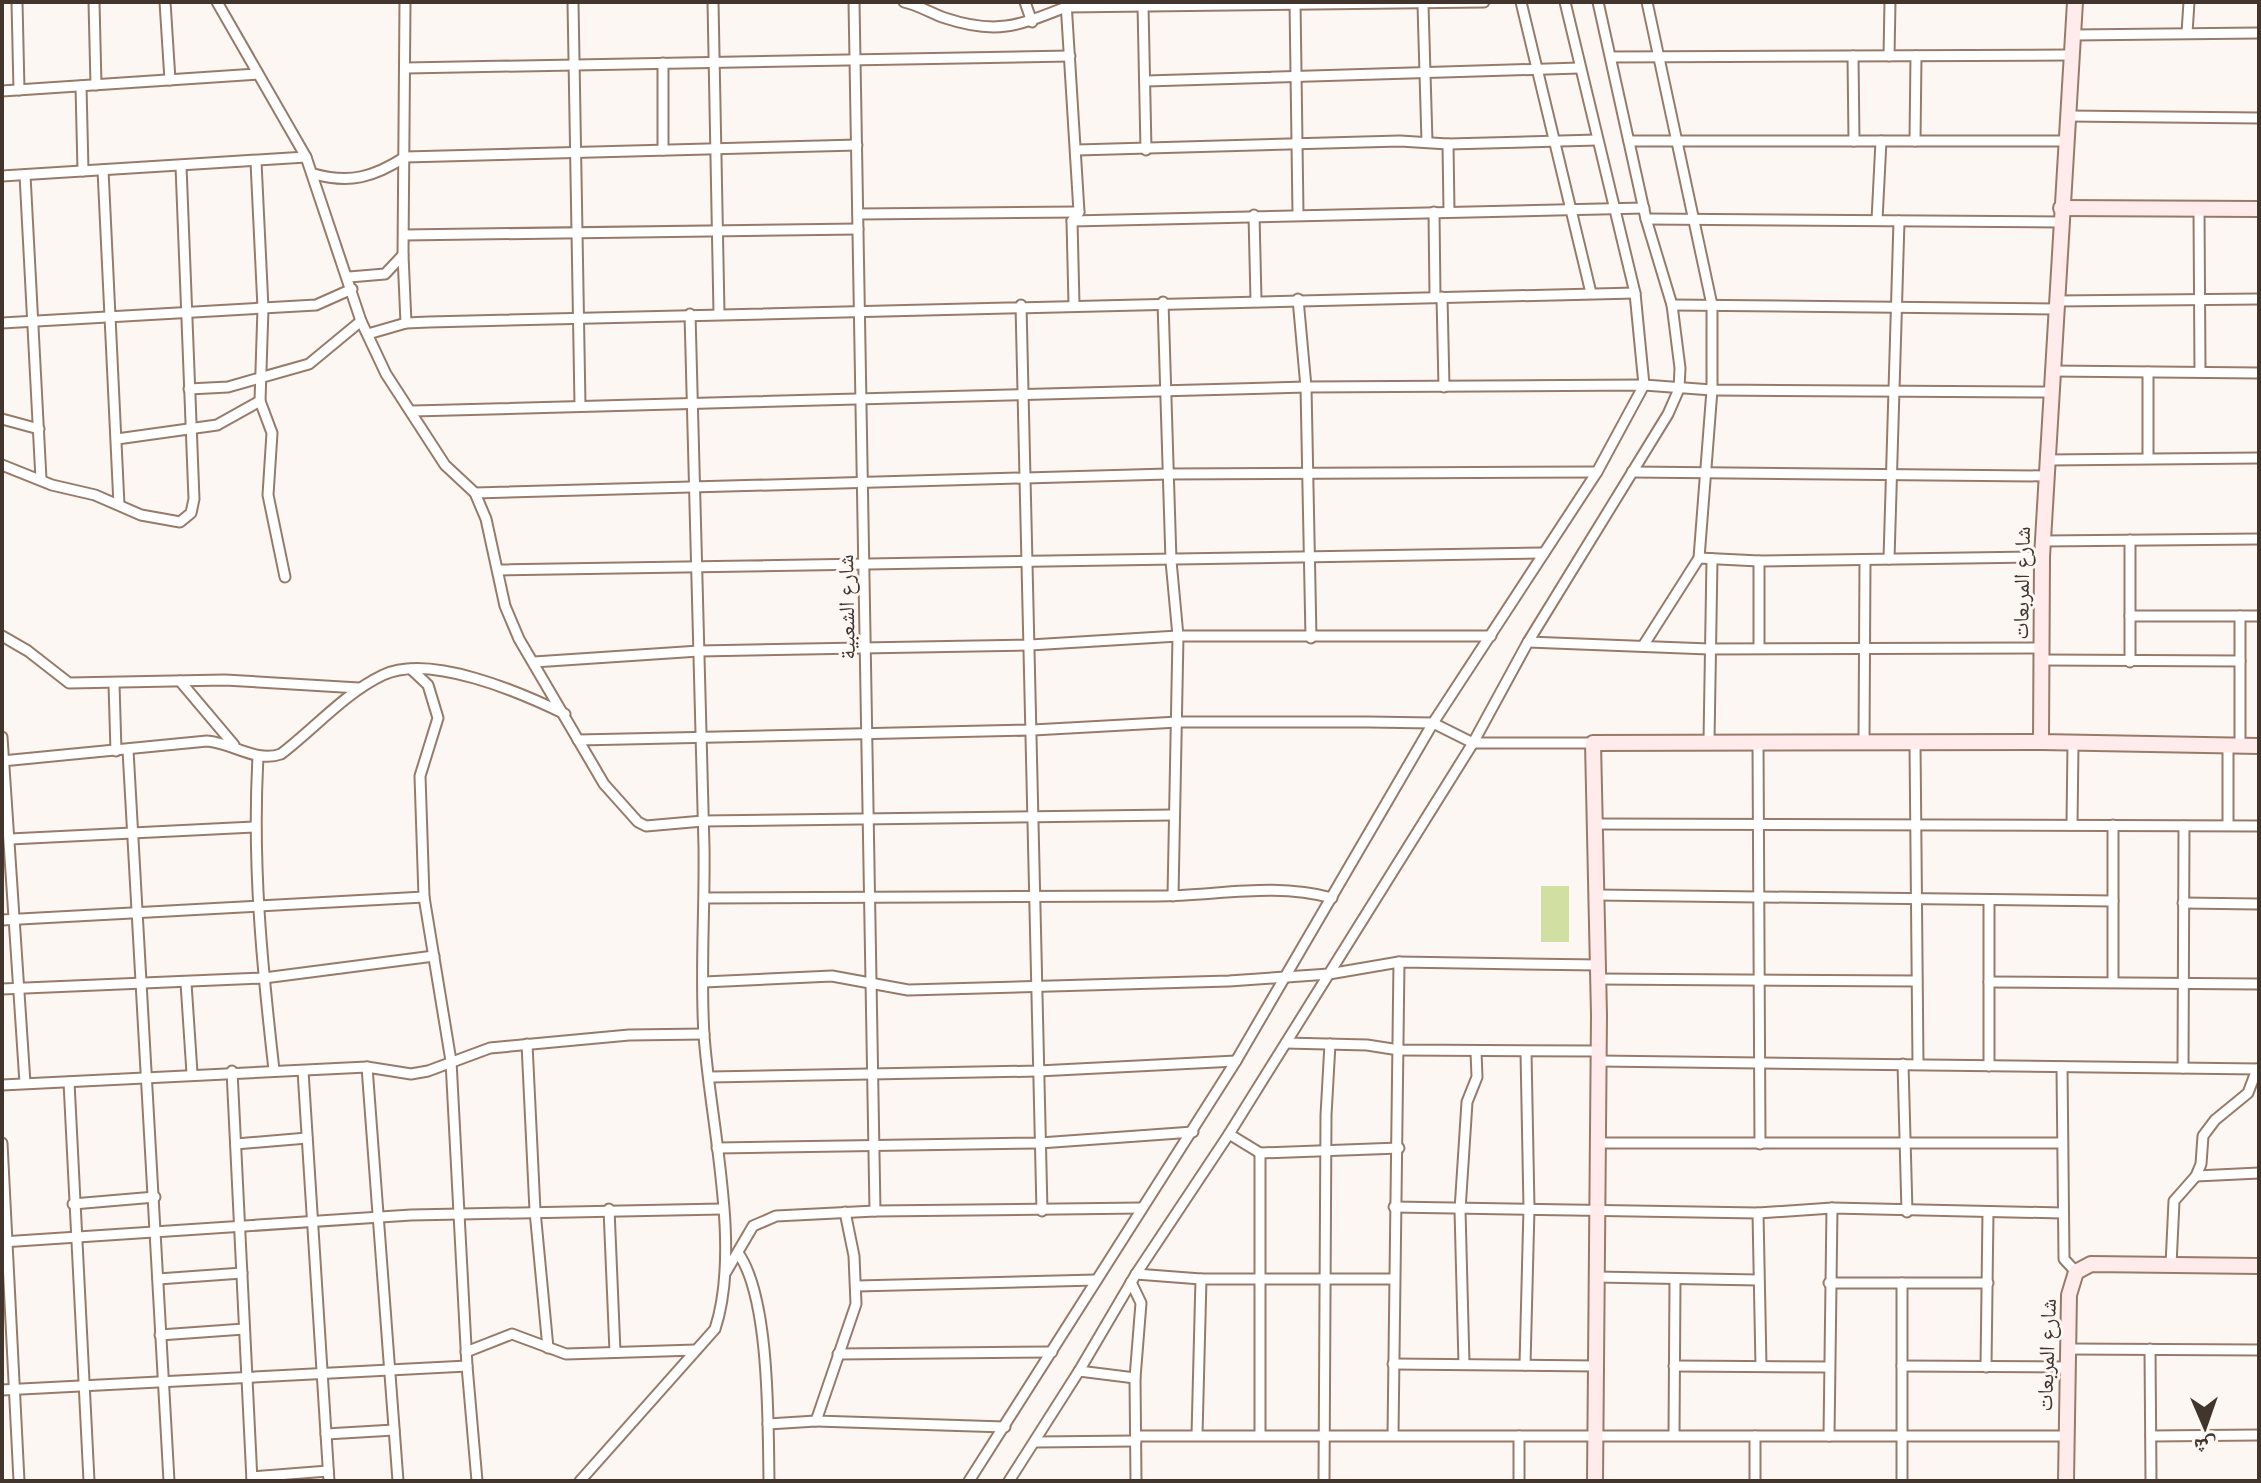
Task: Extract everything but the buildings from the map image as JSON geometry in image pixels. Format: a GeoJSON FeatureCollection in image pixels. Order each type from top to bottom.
{"type":"FeatureCollection","features":[{"type":"Feature","properties":{"kind":"street"},"geometry":{"type":"LineString","coordinates":[[17,2],[19,90]]}},
{"type":"Feature","properties":{"kind":"street"},"geometry":{"type":"LineString","coordinates":[[94,2],[96,85]]}},
{"type":"Feature","properties":{"kind":"street"},"geometry":{"type":"LineString","coordinates":[[165,2],[170,80]]}},
{"type":"Feature","properties":{"kind":"street"},"geometry":{"type":"LineString","coordinates":[[217,2],[314,174],[361,321],[386,374],[413,411],[445,465],[475,493],[486,519],[505,606],[519,639],[604,784],[638,822],[656,827],[703,821],[1173,815]]}},
{"type":"Feature","properties":{"kind":"street"},"geometry":{"type":"LineString","coordinates":[[405,2],[403,255],[406,323]]}},
{"type":"Feature","properties":{"kind":"street"},"geometry":{"type":"LineString","coordinates":[[573,2],[580,405]]}},
{"type":"Feature","properties":{"kind":"street"},"geometry":{"type":"LineString","coordinates":[[713,2],[719,313]]}},
{"type":"Feature","properties":{"kind":"street","name":"شارع الشعبية"},"geometry":{"type":"LineString","coordinates":[[854,2],[871,982],[871,1146],[875,1211]]}},
{"type":"Feature","properties":{"kind":"street"},"geometry":{"type":"LineString","coordinates":[[904,2],[980,27],[1007,28],[1032,22],[1066,5],[1423,5],[1484,2]]}},
{"type":"Feature","properties":{"kind":"street"},"geometry":{"type":"LineString","coordinates":[[1025,2],[1032,22]]}},
{"type":"Feature","properties":{"kind":"street"},"geometry":{"type":"LineString","coordinates":[[1521,2],[1568,210],[1591,293]]}},
{"type":"Feature","properties":{"kind":"street"},"geometry":{"type":"LineString","coordinates":[[969,1481],[1193,1132],[1433,723],[1597,472],[1644,385],[1635,293],[1565,2]]}},
{"type":"Feature","properties":{"kind":"street"},"geometry":{"type":"LineString","coordinates":[[1009,1481],[1133,1278],[1229,1134],[1473,743],[1528,642],[1668,414],[1679,389],[1680,368],[1672,305],[1646,219],[1598,2]]}},
{"type":"Feature","properties":{"kind":"street"},"geometry":{"type":"LineString","coordinates":[[1643,646],[1699,558],[1712,390],[1712,305],[1647,2]]}},
{"type":"Feature","properties":{"kind":"street"},"geometry":{"type":"LineString","coordinates":[[1889,56],[1890,2]]}},
{"type":"Feature","properties":{"kind":"street","name":"شارع المربعات"},"geometry":{"type":"LineString","coordinates":[[2041,742],[2042,557],[2075,2]]}},
{"type":"Feature","properties":{"kind":"street"},"geometry":{"type":"LineString","coordinates":[[2187,33],[2189,2]]}},
{"type":"Feature","properties":{"kind":"street"},"geometry":{"type":"LineString","coordinates":[[1295,3],[1300,144],[1298,214]]}},
{"type":"Feature","properties":{"kind":"street"},"geometry":{"type":"LineString","coordinates":[[1066,5],[1079,212],[1072,221],[1074,304]]}},
{"type":"Feature","properties":{"kind":"street"},"geometry":{"type":"LineString","coordinates":[[1143,5],[1146,150]]}},
{"type":"Feature","properties":{"kind":"street"},"geometry":{"type":"LineString","coordinates":[[1423,5],[1427,142]]}},
{"type":"Feature","properties":{"kind":"street"},"geometry":{"type":"LineString","coordinates":[[2073,35],[2259,33]]}},
{"type":"Feature","properties":{"kind":"street"},"geometry":{"type":"LineString","coordinates":[[1611,57],[2071,55]]}},
{"type":"Feature","properties":{"kind":"street"},"geometry":{"type":"LineString","coordinates":[[406,68],[1070,56]]}},
{"type":"Feature","properties":{"kind":"street"},"geometry":{"type":"LineString","coordinates":[[1853,56],[1854,141]]}},
{"type":"Feature","properties":{"kind":"street"},"geometry":{"type":"LineString","coordinates":[[1915,141],[1916,56]]}},
{"type":"Feature","properties":{"kind":"street"},"geometry":{"type":"LineString","coordinates":[[663,63],[663,150]]}},
{"type":"Feature","properties":{"kind":"street"},"geometry":{"type":"LineString","coordinates":[[1146,81],[1579,68]]}},
{"type":"Feature","properties":{"kind":"street"},"geometry":{"type":"LineString","coordinates":[[2,91],[258,74]]}},
{"type":"Feature","properties":{"kind":"street"},"geometry":{"type":"LineString","coordinates":[[81,86],[83,171]]}},
{"type":"Feature","properties":{"kind":"street"},"geometry":{"type":"LineString","coordinates":[[2067,116],[2259,118]]}},
{"type":"Feature","properties":{"kind":"street"},"geometry":{"type":"LineString","coordinates":[[1077,150],[1597,140]]}},
{"type":"Feature","properties":{"kind":"street"},"geometry":{"type":"LineString","coordinates":[[1629,141],[2066,141]]}},
{"type":"Feature","properties":{"kind":"street"},"geometry":{"type":"LineString","coordinates":[[1877,220],[1881,141]]}},
{"type":"Feature","properties":{"kind":"street"},"geometry":{"type":"LineString","coordinates":[[1448,144],[1449,211]]}},
{"type":"Feature","properties":{"kind":"street"},"geometry":{"type":"LineString","coordinates":[[314,174],[341,179],[364,178],[405,157],[857,145]]}},
{"type":"Feature","properties":{"kind":"street"},"geometry":{"type":"LineString","coordinates":[[2,176],[306,157]]}},
{"type":"Feature","properties":{"kind":"street"},"geometry":{"type":"LineString","coordinates":[[256,162],[263,308],[260,401],[272,433],[266,482],[285,577]]}},
{"type":"Feature","properties":{"kind":"street"},"geometry":{"type":"LineString","coordinates":[[2,465],[167,522],[185,520],[194,499],[181,166]]}},
{"type":"Feature","properties":{"kind":"street"},"geometry":{"type":"LineString","coordinates":[[103,170],[119,505]]}},
{"type":"Feature","properties":{"kind":"street"},"geometry":{"type":"LineString","coordinates":[[25,175],[41,479]]}},
{"type":"Feature","properties":{"kind":"street"},"geometry":{"type":"LineString","coordinates":[[1072,221],[1644,208]]}},
{"type":"Feature","properties":{"kind":"street"},"geometry":{"type":"LineString","coordinates":[[2199,209],[2200,372]]}},
{"type":"Feature","properties":{"kind":"street"},"geometry":{"type":"LineString","coordinates":[[1646,219],[1899,221],[2259,209]]}},
{"type":"Feature","properties":{"kind":"street"},"geometry":{"type":"LineString","coordinates":[[858,214],[1079,212]]}},
{"type":"Feature","properties":{"kind":"street"},"geometry":{"type":"LineString","coordinates":[[1434,212],[1444,387]]}},
{"type":"Feature","properties":{"kind":"street"},"geometry":{"type":"LineString","coordinates":[[1254,215],[1256,300]]}},
{"type":"Feature","properties":{"kind":"street"},"geometry":{"type":"LineString","coordinates":[[1889,559],[1899,221]]}},
{"type":"Feature","properties":{"kind":"street"},"geometry":{"type":"LineString","coordinates":[[404,235],[858,229]]}},
{"type":"Feature","properties":{"kind":"street"},"geometry":{"type":"LineString","coordinates":[[349,277],[385,274],[403,255]]}},
{"type":"Feature","properties":{"kind":"street"},"geometry":{"type":"LineString","coordinates":[[2,323],[325,303],[352,289]]}},
{"type":"Feature","properties":{"kind":"street"},"geometry":{"type":"LineString","coordinates":[[368,334],[406,323],[1021,305],[1635,293]]}},
{"type":"Feature","properties":{"kind":"street"},"geometry":{"type":"LineString","coordinates":[[1298,299],[1306,387],[1311,638]]}},
{"type":"Feature","properties":{"kind":"street"},"geometry":{"type":"LineString","coordinates":[[1672,305],[2057,305],[2259,299]]}},
{"type":"Feature","properties":{"kind":"street"},"geometry":{"type":"LineString","coordinates":[[1163,302],[1171,561],[1178,636],[1173,896]]}},
{"type":"Feature","properties":{"kind":"street"},"geometry":{"type":"LineString","coordinates":[[1021,305],[1042,1211]]}},
{"type":"Feature","properties":{"kind":"street"},"geometry":{"type":"LineString","coordinates":[[580,1481],[715,1329],[722,1306],[726,1273],[717,1148],[704,1034],[705,898],[690,314]]}},
{"type":"Feature","properties":{"kind":"street"},"geometry":{"type":"LineString","coordinates":[[189,389],[228,387],[261,375],[309,364],[361,321]]}},
{"type":"Feature","properties":{"kind":"street"},"geometry":{"type":"LineString","coordinates":[[2052,371],[2259,373]]}},
{"type":"Feature","properties":{"kind":"street"},"geometry":{"type":"LineString","coordinates":[[2148,372],[2148,458]]}},
{"type":"Feature","properties":{"kind":"street"},"geometry":{"type":"LineString","coordinates":[[413,411],[1024,397],[1306,387],[1644,385],[1712,390],[2051,392]]}},
{"type":"Feature","properties":{"kind":"street"},"geometry":{"type":"LineString","coordinates":[[117,439],[217,425],[260,401]]}},
{"type":"Feature","properties":{"kind":"street"},"geometry":{"type":"LineString","coordinates":[[2,419],[39,429]]}},
{"type":"Feature","properties":{"kind":"street"},"geometry":{"type":"LineString","coordinates":[[2047,460],[2259,458]]}},
{"type":"Feature","properties":{"kind":"street"},"geometry":{"type":"LineString","coordinates":[[475,493],[1026,476],[1597,472]]}},
{"type":"Feature","properties":{"kind":"street"},"geometry":{"type":"LineString","coordinates":[[1632,472],[2046,476]]}},
{"type":"Feature","properties":{"kind":"street"},"geometry":{"type":"LineString","coordinates":[[2043,541],[2259,539]]}},
{"type":"Feature","properties":{"kind":"street"},"geometry":{"type":"LineString","coordinates":[[2130,540],[2130,662]]}},
{"type":"Feature","properties":{"kind":"street"},"geometry":{"type":"LineString","coordinates":[[499,570],[1544,553]]}},
{"type":"Feature","properties":{"kind":"street"},"geometry":{"type":"LineString","coordinates":[[1699,558],[1759,561],[2042,557]]}},
{"type":"Feature","properties":{"kind":"street"},"geometry":{"type":"LineString","coordinates":[[1709,741],[1712,559]]}},
{"type":"Feature","properties":{"kind":"street"},"geometry":{"type":"LineString","coordinates":[[1864,742],[1865,560]]}},
{"type":"Feature","properties":{"kind":"street"},"geometry":{"type":"LineString","coordinates":[[1759,561],[1759,648]]}},
{"type":"Feature","properties":{"kind":"street"},"geometry":{"type":"LineString","coordinates":[[2130,616],[2259,616]]}},
{"type":"Feature","properties":{"kind":"street"},"geometry":{"type":"LineString","coordinates":[[2228,825],[2240,661],[2240,616]]}},
{"type":"Feature","properties":{"kind":"street"},"geometry":{"type":"LineString","coordinates":[[2,636],[28,651],[69,683],[225,680],[359,688]]}},
{"type":"Feature","properties":{"kind":"street"},"geometry":{"type":"LineString","coordinates":[[534,662],[699,651],[1030,645],[1178,636],[1491,636]]}},
{"type":"Feature","properties":{"kind":"street"},"geometry":{"type":"LineString","coordinates":[[1528,642],[1709,649],[2041,654],[2130,662],[2240,661]]}},
{"type":"Feature","properties":{"kind":"street"},"geometry":{"type":"LineString","coordinates":[[3,760],[207,741],[234,745],[258,757],[281,754],[359,688],[385,673],[411,669],[452,674],[508,689],[565,714]]}},
{"type":"Feature","properties":{"kind":"street"},"geometry":{"type":"LineString","coordinates":[[411,669],[428,685],[438,718],[420,776],[424,897],[451,1061],[466,1352],[477,1481]]}},
{"type":"Feature","properties":{"kind":"street"},"geometry":{"type":"LineString","coordinates":[[180,681],[234,745]]}},
{"type":"Feature","properties":{"kind":"street"},"geometry":{"type":"LineString","coordinates":[[114,684],[116,751]]}},
{"type":"Feature","properties":{"kind":"street"},"geometry":{"type":"LineString","coordinates":[[578,740],[1033,730],[1178,722],[1433,723],[1473,743],[2041,742],[2259,746]]}},
{"type":"Feature","properties":{"kind":"street"},"geometry":{"type":"LineString","coordinates":[[2,737],[25,1083]]}},
{"type":"Feature","properties":{"kind":"street"},"geometry":{"type":"LineString","coordinates":[[1758,741],[1760,1144]]}},
{"type":"Feature","properties":{"kind":"street"},"geometry":{"type":"LineString","coordinates":[[1593,743],[1598,972],[1595,1481]]}},
{"type":"Feature","properties":{"kind":"street"},"geometry":{"type":"LineString","coordinates":[[1915,743],[1918,1064]]}},
{"type":"Feature","properties":{"kind":"street"},"geometry":{"type":"LineString","coordinates":[[2072,825],[2073,744]]}},
{"type":"Feature","properties":{"kind":"street"},"geometry":{"type":"LineString","coordinates":[[128,750],[169,1481]]}},
{"type":"Feature","properties":{"kind":"street"},"geometry":{"type":"LineString","coordinates":[[258,757],[254,827],[257,904],[274,1070]]}},
{"type":"Feature","properties":{"kind":"street"},"geometry":{"type":"LineString","coordinates":[[1594,824],[2259,826]]}},
{"type":"Feature","properties":{"kind":"street"},"geometry":{"type":"LineString","coordinates":[[2113,825],[2113,982]]}},
{"type":"Feature","properties":{"kind":"street"},"geometry":{"type":"LineString","coordinates":[[2183,1068],[2184,826]]}},
{"type":"Feature","properties":{"kind":"street"},"geometry":{"type":"LineString","coordinates":[[10,839],[254,827]]}},
{"type":"Feature","properties":{"kind":"street"},"geometry":{"type":"LineString","coordinates":[[705,898],[1173,896],[1262,888],[1303,890],[1332,898]]}},
{"type":"Feature","properties":{"kind":"street"},"geometry":{"type":"LineString","coordinates":[[1596,895],[2113,901]]}},
{"type":"Feature","properties":{"kind":"street"},"geometry":{"type":"LineString","coordinates":[[2,920],[424,897]]}},
{"type":"Feature","properties":{"kind":"street"},"geometry":{"type":"LineString","coordinates":[[1989,900],[1989,1066]]}},
{"type":"Feature","properties":{"kind":"street"},"geometry":{"type":"LineString","coordinates":[[2183,903],[2259,904]]}},
{"type":"Feature","properties":{"kind":"street"},"geometry":{"type":"LineString","coordinates":[[2,989],[264,978],[434,956]]}},
{"type":"Feature","properties":{"kind":"street"},"geometry":{"type":"LineString","coordinates":[[1393,1435],[1392,1279],[1399,1148],[1399,962]]}},
{"type":"Feature","properties":{"kind":"street"},"geometry":{"type":"LineString","coordinates":[[704,982],[832,976],[908,990],[1329,974],[1399,962],[1760,980],[1916,981]]}},
{"type":"Feature","properties":{"kind":"street"},"geometry":{"type":"LineString","coordinates":[[1989,982],[2259,984]]}},
{"type":"Feature","properties":{"kind":"street"},"geometry":{"type":"LineString","coordinates":[[186,983],[192,1073]]}},
{"type":"Feature","properties":{"kind":"street"},"geometry":{"type":"LineString","coordinates":[[2,1085],[232,1071],[367,1067],[411,1074],[428,1071],[490,1048],[629,1035],[704,1034]]}},
{"type":"Feature","properties":{"kind":"street"},"geometry":{"type":"LineString","coordinates":[[1286,1043],[1399,1050],[1759,1062],[2258,1069],[2248,1093],[2215,1120],[2203,1136],[2201,1164],[2196,1176],[2174,1201],[2171,1265]]}},
{"type":"Feature","properties":{"kind":"street"},"geometry":{"type":"LineString","coordinates":[[527,1044],[535,1211],[548,1348]]}},
{"type":"Feature","properties":{"kind":"street"},"geometry":{"type":"LineString","coordinates":[[1324,1481],[1330,1044]]}},
{"type":"Feature","properties":{"kind":"street"},"geometry":{"type":"LineString","coordinates":[[1464,1364],[1460,1210],[1467,1102],[1477,1077],[1476,1052]]}},
{"type":"Feature","properties":{"kind":"street"},"geometry":{"type":"LineString","coordinates":[[1525,1365],[1529,1208],[1526,1052]]}},
{"type":"Feature","properties":{"kind":"street"},"geometry":{"type":"LineString","coordinates":[[710,1077],[1038,1071],[1236,1061]]}},
{"type":"Feature","properties":{"kind":"street"},"geometry":{"type":"LineString","coordinates":[[1903,1064],[1907,1212]]}},
{"type":"Feature","properties":{"kind":"street"},"geometry":{"type":"LineString","coordinates":[[367,1067],[398,1481]]}},
{"type":"Feature","properties":{"kind":"street"},"geometry":{"type":"LineString","coordinates":[[2062,1067],[2064,1259],[2076,1272]]}},
{"type":"Feature","properties":{"kind":"street"},"geometry":{"type":"LineString","coordinates":[[232,1071],[252,1479],[328,1476],[303,1071]]}},
{"type":"Feature","properties":{"kind":"street"},"geometry":{"type":"LineString","coordinates":[[69,1082],[89,1481]]}},
{"type":"Feature","properties":{"kind":"street"},"geometry":{"type":"LineString","coordinates":[[2248,1093],[2259,1102]]}},
{"type":"Feature","properties":{"kind":"street"},"geometry":{"type":"LineString","coordinates":[[717,1148],[1040,1143],[1193,1132]]}},
{"type":"Feature","properties":{"kind":"street"},"geometry":{"type":"LineString","coordinates":[[1229,1134],[1260,1153],[1327,1153],[1399,1148]]}},
{"type":"Feature","properties":{"kind":"street"},"geometry":{"type":"LineString","coordinates":[[236,1144],[307,1138]]}},
{"type":"Feature","properties":{"kind":"street"},"geometry":{"type":"LineString","coordinates":[[2,1143],[4,1242],[19,1481]]}},
{"type":"Feature","properties":{"kind":"street"},"geometry":{"type":"LineString","coordinates":[[1598,1143],[2062,1143]]}},
{"type":"Feature","properties":{"kind":"street"},"geometry":{"type":"LineString","coordinates":[[1260,1153],[1260,1435]]}},
{"type":"Feature","properties":{"kind":"street"},"geometry":{"type":"LineString","coordinates":[[2196,1176],[2259,1173]]}},
{"type":"Feature","properties":{"kind":"street"},"geometry":{"type":"LineString","coordinates":[[73,1204],[155,1197]]}},
{"type":"Feature","properties":{"kind":"street"},"geometry":{"type":"LineString","coordinates":[[1394,1207],[1758,1213],[1832,1208],[2062,1213]]}},
{"type":"Feature","properties":{"kind":"street"},"geometry":{"type":"LineString","coordinates":[[726,1273],[753,1226],[776,1216],[875,1211],[1142,1208]]}},
{"type":"Feature","properties":{"kind":"street"},"geometry":{"type":"LineString","coordinates":[[1829,1436],[1832,1208]]}},
{"type":"Feature","properties":{"kind":"street"},"geometry":{"type":"LineString","coordinates":[[609,1209],[615,1352]]}},
{"type":"Feature","properties":{"kind":"street"},"geometry":{"type":"LineString","coordinates":[[4,1242],[379,1217],[609,1209],[722,1209]]}},
{"type":"Feature","properties":{"kind":"street"},"geometry":{"type":"LineString","coordinates":[[816,1421],[856,1304],[857,1286],[845,1212]]}},
{"type":"Feature","properties":{"kind":"street"},"geometry":{"type":"LineString","coordinates":[[1986,1367],[1988,1212]]}},
{"type":"Feature","properties":{"kind":"street"},"geometry":{"type":"LineString","coordinates":[[1758,1213],[1761,1366]]}},
{"type":"Feature","properties":{"kind":"street"},"geometry":{"type":"LineString","coordinates":[[738,1253],[753,1280],[768,1424],[769,1481]]}},
{"type":"Feature","properties":{"kind":"street","name":"شارع المربعات"},"geometry":{"type":"LineString","coordinates":[[2066,1481],[2069,1295],[2076,1272],[2091,1264],[2259,1266]]}},
{"type":"Feature","properties":{"kind":"street"},"geometry":{"type":"LineString","coordinates":[[158,1279],[242,1273]]}},
{"type":"Feature","properties":{"kind":"street"},"geometry":{"type":"LineString","coordinates":[[1596,1277],[1758,1280]]}},
{"type":"Feature","properties":{"kind":"street"},"geometry":{"type":"LineString","coordinates":[[1133,1278],[1392,1279]]}},
{"type":"Feature","properties":{"kind":"street"},"geometry":{"type":"LineString","coordinates":[[1133,1278],[1141,1303],[1135,1378],[1136,1481]]}},
{"type":"Feature","properties":{"kind":"street"},"geometry":{"type":"LineString","coordinates":[[1197,1435],[1201,1279]]}},
{"type":"Feature","properties":{"kind":"street"},"geometry":{"type":"LineString","coordinates":[[857,1286],[1096,1280]]}},
{"type":"Feature","properties":{"kind":"street"},"geometry":{"type":"LineString","coordinates":[[1674,1435],[1675,1280]]}},
{"type":"Feature","properties":{"kind":"street"},"geometry":{"type":"LineString","coordinates":[[1829,1283],[1988,1283]]}},
{"type":"Feature","properties":{"kind":"street"},"geometry":{"type":"LineString","coordinates":[[1902,1283],[1902,1481]]}},
{"type":"Feature","properties":{"kind":"street"},"geometry":{"type":"LineString","coordinates":[[160,1335],[244,1329]]}},
{"type":"Feature","properties":{"kind":"street"},"geometry":{"type":"LineString","coordinates":[[466,1352],[512,1334],[566,1354],[696,1350]]}},
{"type":"Feature","properties":{"kind":"street"},"geometry":{"type":"LineString","coordinates":[[2067,1349],[2259,1350]]}},
{"type":"Feature","properties":{"kind":"street"},"geometry":{"type":"LineString","coordinates":[[2150,1349],[2151,1481]]}},
{"type":"Feature","properties":{"kind":"street"},"geometry":{"type":"LineString","coordinates":[[838,1354],[1052,1352]]}},
{"type":"Feature","properties":{"kind":"street"},"geometry":{"type":"LineString","coordinates":[[1393,1364],[1596,1366]]}},
{"type":"Feature","properties":{"kind":"street"},"geometry":{"type":"LineString","coordinates":[[2,1390],[246,1375],[467,1366]]}},
{"type":"Feature","properties":{"kind":"street"},"geometry":{"type":"LineString","coordinates":[[1674,1366],[1828,1367]]}},
{"type":"Feature","properties":{"kind":"street"},"geometry":{"type":"LineString","coordinates":[[1902,1366],[2067,1367]]}},
{"type":"Feature","properties":{"kind":"street"},"geometry":{"type":"LineString","coordinates":[[1079,1371],[1135,1378]]}},
{"type":"Feature","properties":{"kind":"street"},"geometry":{"type":"LineString","coordinates":[[768,1424],[816,1421],[1005,1427]]}},
{"type":"Feature","properties":{"kind":"street"},"geometry":{"type":"LineString","coordinates":[[326,1434],[394,1430]]}},
{"type":"Feature","properties":{"kind":"street"},"geometry":{"type":"LineString","coordinates":[[1035,1442],[1197,1435],[2066,1436]]}},
{"type":"Feature","properties":{"kind":"street"},"geometry":{"type":"LineString","coordinates":[[2151,1436],[2259,1435]]}},
{"type":"Feature","properties":{"kind":"street"},"geometry":{"type":"LineString","coordinates":[[1519,1436],[1519,1481]]}},
{"type":"Feature","properties":{"kind":"street"},"geometry":{"type":"LineString","coordinates":[[1755,1436],[1755,1481]]}},
{"type":"Feature","properties":{"kind":"green space"},"geometry":{"type":"Polygon","coordinates":[[[1541,886],[1569,886],[1569,942],[1541,942],[1541,886]]]}}]}
